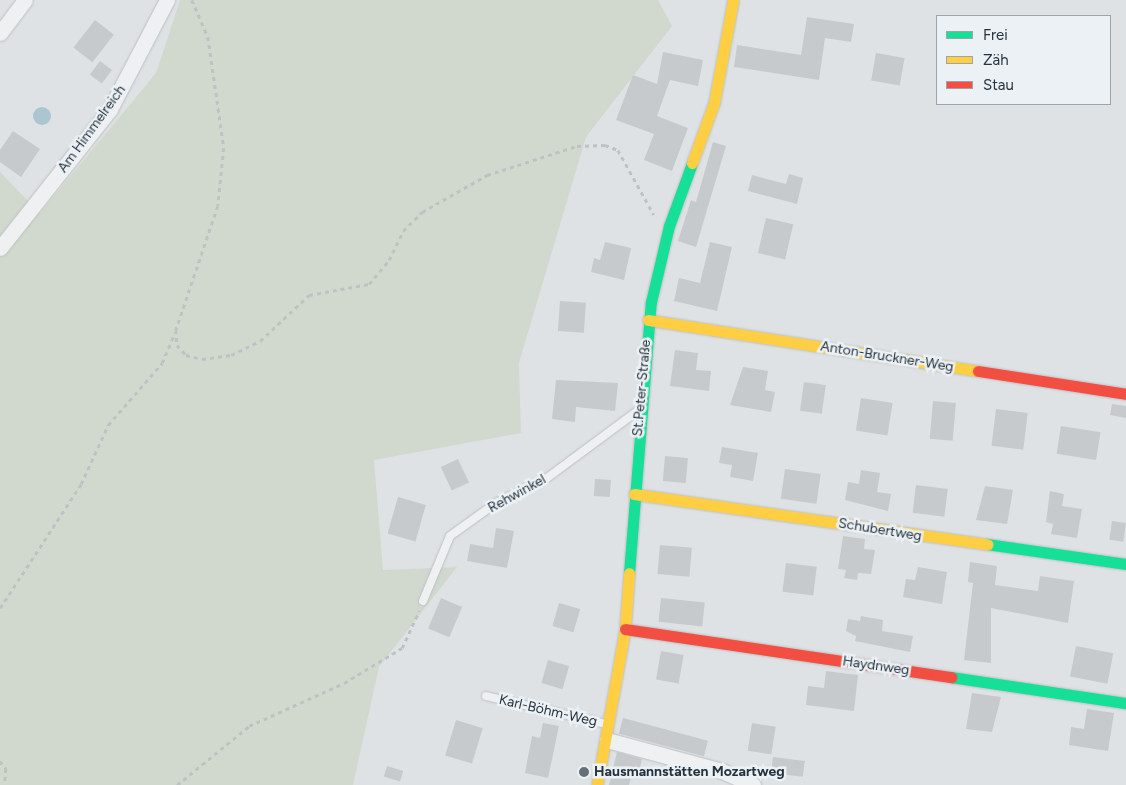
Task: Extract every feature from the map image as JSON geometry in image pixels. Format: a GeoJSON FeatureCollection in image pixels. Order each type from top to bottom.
{"type":"FeatureCollection","features":[{"type":"Feature","properties":{"kind":"street"},"geometry":{"type":"LineString","coordinates":[[0,33],[25,0]]}},
{"type":"Feature","properties":{"kind":"street","name":"Am Himmelreich"},"geometry":{"type":"LineString","coordinates":[[0,248],[110,109],[167,0]]}},
{"type":"Feature","properties":{"kind":"street","name":"St.Peter-Straße"},"geometry":{"type":"LineString","coordinates":[[597,785],[609,733],[625,629],[648,320],[666,235],[714,103],[733,0]]}},
{"type":"Feature","properties":{"kind":"street","name":"Anton-Bruckner-Weg"},"geometry":{"type":"LineString","coordinates":[[648,320],[1126,394]]}},
{"type":"Feature","properties":{"kind":"street","name":"Schubertweg"},"geometry":{"type":"LineString","coordinates":[[634,494],[1126,564]]}},
{"type":"Feature","properties":{"kind":"street","name":"Haydnweg"},"geometry":{"type":"LineString","coordinates":[[625,629],[1126,703]]}},
{"type":"Feature","properties":{"kind":"street"},"geometry":{"type":"LineString","coordinates":[[609,733],[722,771],[753,785]]}},
{"type":"Feature","properties":{"kind":"lane","name":"Rehwinkel"},"geometry":{"type":"LineString","coordinates":[[422,602],[450,536],[496,503],[547,478],[640,409]]}},
{"type":"Feature","properties":{"kind":"lane","name":"Karl-Böhm-Weg"},"geometry":{"type":"LineString","coordinates":[[486,696],[609,733]]}},
{"type":"Feature","properties":{"kind":"path"},"geometry":{"type":"LineString","coordinates":[[0,608],[81,484],[108,425],[162,363],[176,330],[218,206],[224,148],[208,36],[192,0]]}},
{"type":"Feature","properties":{"kind":"path"},"geometry":{"type":"LineString","coordinates":[[176,330],[177,345],[186,355],[202,360],[231,355],[260,340],[309,296],[369,284],[389,260],[403,231],[422,212],[487,175],[576,146],[605,145],[618,150],[666,235]]}},
{"type":"Feature","properties":{"kind":"path"},"geometry":{"type":"LineString","coordinates":[[177,785],[249,726],[344,683],[402,648],[422,602]]}},
{"type":"Feature","properties":{"kind":"path"},"geometry":{"type":"LineString","coordinates":[[0,761],[6,768],[5,785]]}},
{"type":"Feature","properties":{"kind":"shaded area"},"geometry":{"type":"Polygon","coordinates":[[[180,0],[658,0],[672,26],[586,137],[519,363],[521,433],[374,460],[383,570],[457,567],[379,667],[353,785],[0,785],[0,172],[40,213],[156,73],[180,0]]]}},
{"type":"Feature","properties":{"kind":"water"},"geometry":{"type":"Polygon","coordinates":[[[42,107],[48,110],[51,116],[48,122],[42,125],[36,122],[33,116],[36,110],[42,107]]]}},
{"type":"Feature","properties":{"kind":"building"},"geometry":{"type":"Polygon","coordinates":[[[807,17],[854,24],[851,42],[825,38],[819,80],[734,67],[737,45],[801,55],[807,17]]]}},
{"type":"Feature","properties":{"kind":"building"},"geometry":{"type":"Polygon","coordinates":[[[95,20],[114,35],[92,62],[73,48],[95,20]]]}},
{"type":"Feature","properties":{"kind":"building"},"geometry":{"type":"Polygon","coordinates":[[[663,52],[703,60],[698,86],[670,80],[657,116],[688,128],[672,171],[644,160],[654,134],[616,120],[633,75],[657,84],[663,52]]]}},
{"type":"Feature","properties":{"kind":"building"},"geometry":{"type":"Polygon","coordinates":[[[876,53],[905,58],[900,86],[871,81],[876,53]]]}},
{"type":"Feature","properties":{"kind":"building"},"geometry":{"type":"Polygon","coordinates":[[[100,61],[112,70],[102,84],[90,75],[100,61]]]}},
{"type":"Feature","properties":{"kind":"building"},"geometry":{"type":"Polygon","coordinates":[[[13,131],[40,149],[21,177],[0,162],[0,150],[13,131]]]}},
{"type":"Feature","properties":{"kind":"building"},"geometry":{"type":"Polygon","coordinates":[[[713,142],[726,146],[696,247],[678,241],[691,200],[696,202],[713,142]]]}},
{"type":"Feature","properties":{"kind":"building"},"geometry":{"type":"Polygon","coordinates":[[[789,174],[803,178],[797,204],[748,191],[752,175],[786,184],[789,174]]]}},
{"type":"Feature","properties":{"kind":"building"},"geometry":{"type":"Polygon","coordinates":[[[766,218],[793,224],[785,259],[758,253],[766,218]]]}},
{"type":"Feature","properties":{"kind":"building"},"geometry":{"type":"Polygon","coordinates":[[[605,242],[631,248],[624,280],[591,272],[594,258],[600,260],[605,242]]]}},
{"type":"Feature","properties":{"kind":"building"},"geometry":{"type":"Polygon","coordinates":[[[710,242],[732,247],[717,311],[674,301],[679,278],[700,283],[710,242]]]}},
{"type":"Feature","properties":{"kind":"building"},"geometry":{"type":"Polygon","coordinates":[[[560,301],[586,303],[584,333],[558,331],[560,301]]]}},
{"type":"Feature","properties":{"kind":"building"},"geometry":{"type":"Polygon","coordinates":[[[675,350],[698,353],[696,370],[711,371],[709,391],[670,386],[675,350]]]}},
{"type":"Feature","properties":{"kind":"building"},"geometry":{"type":"Polygon","coordinates":[[[743,367],[768,371],[765,390],[775,392],[771,412],[730,405],[743,367]]]}},
{"type":"Feature","properties":{"kind":"building"},"geometry":{"type":"Polygon","coordinates":[[[556,380],[618,383],[615,411],[576,407],[575,422],[552,419],[556,380]]]}},
{"type":"Feature","properties":{"kind":"building"},"geometry":{"type":"Polygon","coordinates":[[[804,382],[826,385],[822,414],[800,411],[804,382]]]}},
{"type":"Feature","properties":{"kind":"building"},"geometry":{"type":"Polygon","coordinates":[[[861,398],[893,403],[887,436],[856,431],[861,398]]]}},
{"type":"Feature","properties":{"kind":"building"},"geometry":{"type":"Polygon","coordinates":[[[933,401],[956,403],[953,441],[930,439],[933,401]]]}},
{"type":"Feature","properties":{"kind":"building"},"geometry":{"type":"Polygon","coordinates":[[[1112,404],[1126,406],[1126,418],[1110,415],[1112,404]]]}},
{"type":"Feature","properties":{"kind":"building"},"geometry":{"type":"Polygon","coordinates":[[[996,409],[1028,413],[1023,450],[991,446],[996,409]]]}},
{"type":"Feature","properties":{"kind":"building"},"geometry":{"type":"Polygon","coordinates":[[[1061,426],[1101,432],[1096,460],[1057,454],[1061,426]]]}},
{"type":"Feature","properties":{"kind":"building"},"geometry":{"type":"Polygon","coordinates":[[[722,447],[758,453],[753,481],[730,477],[732,465],[719,463],[722,447]]]}},
{"type":"Feature","properties":{"kind":"building"},"geometry":{"type":"Polygon","coordinates":[[[665,456],[688,458],[686,483],[663,481],[665,456]]]}},
{"type":"Feature","properties":{"kind":"building"},"geometry":{"type":"Polygon","coordinates":[[[458,459],[469,483],[452,491],[441,467],[458,459]]]}},
{"type":"Feature","properties":{"kind":"building"},"geometry":{"type":"Polygon","coordinates":[[[785,469],[821,474],[816,504],[781,499],[785,469]]]}},
{"type":"Feature","properties":{"kind":"building"},"geometry":{"type":"Polygon","coordinates":[[[861,470],[880,473],[877,492],[891,494],[888,511],[845,500],[848,482],[859,484],[861,470]]]}},
{"type":"Feature","properties":{"kind":"building"},"geometry":{"type":"Polygon","coordinates":[[[595,479],[611,480],[610,497],[594,496],[595,479]]]}},
{"type":"Feature","properties":{"kind":"building"},"geometry":{"type":"Polygon","coordinates":[[[916,485],[948,489],[944,517],[913,513],[916,485]]]}},
{"type":"Feature","properties":{"kind":"building"},"geometry":{"type":"Polygon","coordinates":[[[985,486],[1013,490],[1007,524],[976,520],[985,486]]]}},
{"type":"Feature","properties":{"kind":"building"},"geometry":{"type":"Polygon","coordinates":[[[1050,491],[1064,494],[1062,506],[1082,509],[1077,538],[1051,534],[1053,524],[1046,522],[1050,491]]]}},
{"type":"Feature","properties":{"kind":"building"},"geometry":{"type":"Polygon","coordinates":[[[398,497],[426,505],[415,542],[388,534],[398,497]]]}},
{"type":"Feature","properties":{"kind":"building"},"geometry":{"type":"Polygon","coordinates":[[[1112,521],[1126,523],[1123,542],[1109,540],[1112,521]]]}},
{"type":"Feature","properties":{"kind":"building"},"geometry":{"type":"Polygon","coordinates":[[[496,528],[514,531],[507,568],[467,561],[470,544],[493,548],[496,528]]]}},
{"type":"Feature","properties":{"kind":"building"},"geometry":{"type":"Polygon","coordinates":[[[843,536],[865,539],[864,549],[875,550],[871,574],[858,573],[857,580],[844,578],[846,570],[838,569],[843,536]]]}},
{"type":"Feature","properties":{"kind":"building"},"geometry":{"type":"Polygon","coordinates":[[[660,545],[692,548],[689,577],[657,574],[660,545]]]}},
{"type":"Feature","properties":{"kind":"building"},"geometry":{"type":"Polygon","coordinates":[[[970,562],[997,566],[995,585],[1038,591],[1040,576],[1074,581],[1068,623],[991,608],[991,663],[964,660],[973,583],[968,582],[970,562]]]}},
{"type":"Feature","properties":{"kind":"building"},"geometry":{"type":"Polygon","coordinates":[[[786,563],[817,567],[813,596],[782,592],[786,563]]]}},
{"type":"Feature","properties":{"kind":"building"},"geometry":{"type":"Polygon","coordinates":[[[918,567],[947,572],[942,604],[903,597],[906,579],[915,580],[918,567]]]}},
{"type":"Feature","properties":{"kind":"building"},"geometry":{"type":"Polygon","coordinates":[[[441,598],[462,607],[449,637],[428,628],[441,598]]]}},
{"type":"Feature","properties":{"kind":"building"},"geometry":{"type":"Polygon","coordinates":[[[661,598],[705,603],[702,626],[658,622],[661,598]]]}},
{"type":"Feature","properties":{"kind":"building"},"geometry":{"type":"Polygon","coordinates":[[[559,603],[580,609],[574,632],[552,626],[559,603]]]}},
{"type":"Feature","properties":{"kind":"building"},"geometry":{"type":"Polygon","coordinates":[[[861,616],[883,620],[882,631],[913,636],[910,652],[855,641],[856,636],[846,631],[848,619],[860,621],[861,616]]]}},
{"type":"Feature","properties":{"kind":"building"},"geometry":{"type":"Polygon","coordinates":[[[1076,646],[1113,653],[1107,684],[1070,676],[1076,646]]]}},
{"type":"Feature","properties":{"kind":"building"},"geometry":{"type":"Polygon","coordinates":[[[661,651],[684,655],[679,684],[656,680],[661,651]]]}},
{"type":"Feature","properties":{"kind":"building"},"geometry":{"type":"Polygon","coordinates":[[[548,660],[569,666],[563,689],[541,683],[548,660]]]}},
{"type":"Feature","properties":{"kind":"building"},"geometry":{"type":"Polygon","coordinates":[[[826,671],[858,675],[854,711],[806,705],[808,686],[824,688],[826,671]]]}},
{"type":"Feature","properties":{"kind":"building"},"geometry":{"type":"Polygon","coordinates":[[[972,693],[1001,697],[992,732],[966,729],[972,693]]]}},
{"type":"Feature","properties":{"kind":"building"},"geometry":{"type":"Polygon","coordinates":[[[1087,709],[1114,713],[1108,751],[1069,745],[1071,727],[1084,729],[1087,709]]]}},
{"type":"Feature","properties":{"kind":"building"},"geometry":{"type":"Polygon","coordinates":[[[623,718],[708,741],[704,756],[619,733],[623,718]]]}},
{"type":"Feature","properties":{"kind":"building"},"geometry":{"type":"Polygon","coordinates":[[[456,720],[483,728],[472,764],[445,755],[456,720]]]}},
{"type":"Feature","properties":{"kind":"building"},"geometry":{"type":"Polygon","coordinates":[[[543,723],[559,726],[548,778],[525,773],[532,736],[540,738],[543,723]]]}},
{"type":"Feature","properties":{"kind":"building"},"geometry":{"type":"Polygon","coordinates":[[[752,723],[776,727],[771,754],[748,751],[752,723]]]}},
{"type":"Feature","properties":{"kind":"building"},"geometry":{"type":"Polygon","coordinates":[[[617,752],[642,759],[637,779],[631,777],[629,785],[609,785],[617,752]]]}},
{"type":"Feature","properties":{"kind":"building"},"geometry":{"type":"Polygon","coordinates":[[[773,757],[805,761],[803,777],[771,773],[773,757]]]}},
{"type":"Feature","properties":{"kind":"building"},"geometry":{"type":"Polygon","coordinates":[[[387,766],[403,771],[400,781],[384,777],[387,766]]]}},
{"type":"Feature","properties":{"kind":"traffic: fast"},"geometry":{"type":"LineString","coordinates":[[629,573],[651,302],[669,226],[692,163]]}},
{"type":"Feature","properties":{"kind":"traffic: fast"},"geometry":{"type":"LineString","coordinates":[[987,544],[1126,564]]}},
{"type":"Feature","properties":{"kind":"traffic: fast"},"geometry":{"type":"LineString","coordinates":[[951,677],[1126,703]]}},
{"type":"Feature","properties":{"kind":"traffic: slow"},"geometry":{"type":"LineString","coordinates":[[692,163],[714,103],[733,0]]}},
{"type":"Feature","properties":{"kind":"traffic: slow"},"geometry":{"type":"LineString","coordinates":[[648,320],[978,371]]}},
{"type":"Feature","properties":{"kind":"traffic: slow"},"geometry":{"type":"LineString","coordinates":[[634,494],[987,544]]}},
{"type":"Feature","properties":{"kind":"traffic: slow"},"geometry":{"type":"LineString","coordinates":[[597,785],[625,629],[629,573]]}},
{"type":"Feature","properties":{"kind":"traffic: jam"},"geometry":{"type":"LineString","coordinates":[[978,371],[1126,394]]}},
{"type":"Feature","properties":{"kind":"traffic: jam"},"geometry":{"type":"LineString","coordinates":[[625,629],[951,677]]}},
{"type":"Feature","properties":{"kind":"place","name":"Hausmannstätten Mozartweg"},"geometry":{"type":"Point","coordinates":[584,772]}}]}
